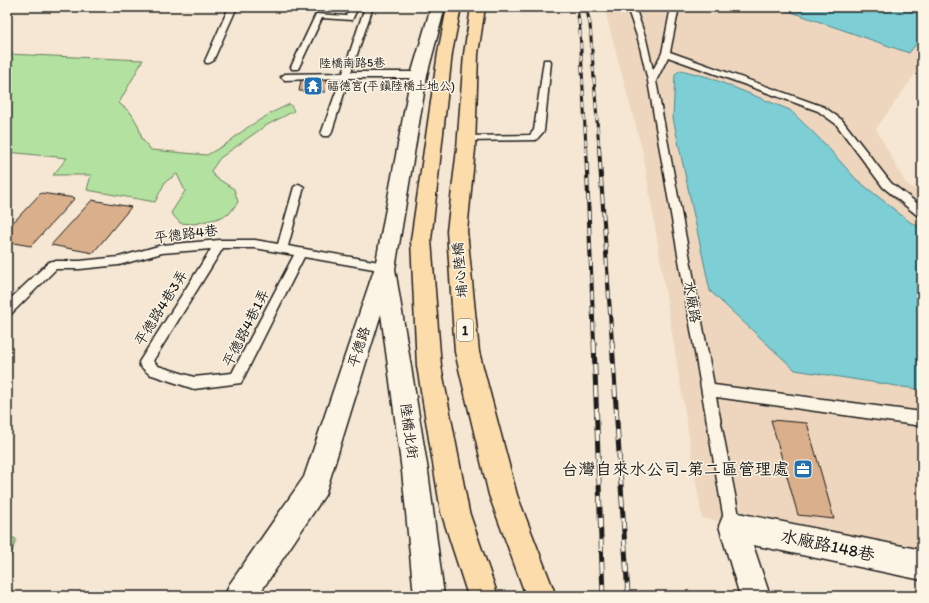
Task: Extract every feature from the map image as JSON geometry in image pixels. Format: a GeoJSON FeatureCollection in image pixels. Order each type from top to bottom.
{"type":"FeatureCollection","features":[{"type":"Feature","properties":{"kind":"main road"},"geometry":{"type":"LineString","coordinates":[[454,7],[445,53],[421,240],[428,366],[455,512],[482,596]]}},
{"type":"Feature","properties":{"kind":"main road","name":"埔心陸橋"},"geometry":{"type":"LineString","coordinates":[[478,7],[471,54],[467,139],[457,231],[467,352],[503,495],[541,596]]}},
{"type":"Feature","properties":{"kind":"street","name":"平德路"},"geometry":{"type":"LineString","coordinates":[[240,596],[315,485],[385,267],[419,75],[438,7]]}},
{"type":"Feature","properties":{"kind":"street","name":"陸橋北街"},"geometry":{"type":"LineString","coordinates":[[385,267],[415,471],[429,596]]}},
{"type":"Feature","properties":{"kind":"street","name":"水廠路148巷"},"geometry":{"type":"LineString","coordinates":[[733,526],[922,565]]}},
{"type":"Feature","properties":{"kind":"street","name":"水廠路"},"geometry":{"type":"LineString","coordinates":[[733,526],[755,596]]}},
{"type":"Feature","properties":{"kind":"lane"},"geometry":{"type":"LineString","coordinates":[[209,61],[233,7]]}},
{"type":"Feature","properties":{"kind":"lane"},"geometry":{"type":"LineString","coordinates":[[295,67],[319,16],[348,18],[354,7]]}},
{"type":"Feature","properties":{"kind":"lane"},"geometry":{"type":"LineString","coordinates":[[326,134],[369,7]]}},
{"type":"Feature","properties":{"kind":"lane","name":"水廠路"},"geometry":{"type":"LineString","coordinates":[[631,7],[642,39],[652,81],[733,526]]}},
{"type":"Feature","properties":{"kind":"lane"},"geometry":{"type":"LineString","coordinates":[[652,81],[666,52],[675,7]]}},
{"type":"Feature","properties":{"kind":"lane"},"geometry":{"type":"LineString","coordinates":[[666,52],[821,109],[839,122],[887,185],[922,213]]}},
{"type":"Feature","properties":{"kind":"lane"},"geometry":{"type":"LineString","coordinates":[[467,139],[534,138],[538,131],[547,62]]}},
{"type":"Feature","properties":{"kind":"lane","name":"陸橋南路5巷"},"geometry":{"type":"LineString","coordinates":[[285,77],[419,75]]}},
{"type":"Feature","properties":{"kind":"lane"},"geometry":{"type":"LineString","coordinates":[[282,250],[299,187]]}},
{"type":"Feature","properties":{"kind":"lane","name":"平德路4巷"},"geometry":{"type":"LineString","coordinates":[[7,310],[53,265],[80,265],[119,261],[162,249],[220,244],[255,244],[282,250],[385,267]]}},
{"type":"Feature","properties":{"kind":"lane","name":"平德路4巷3弄"},"geometry":{"type":"LineString","coordinates":[[194,383],[154,370],[145,362],[220,244]]}},
{"type":"Feature","properties":{"kind":"lane","name":"平德路4巷1弄"},"geometry":{"type":"LineString","coordinates":[[194,383],[236,379],[301,252]]}},
{"type":"Feature","properties":{"kind":"lane"},"geometry":{"type":"LineString","coordinates":[[708,390],[922,419]]}},
{"type":"Feature","properties":{"kind":"shaded area"},"geometry":{"type":"Polygon","coordinates":[[[604,7],[922,7],[922,64],[876,129],[906,184],[922,193],[922,558],[702,518],[643,153],[604,7]]]}},
{"type":"Feature","properties":{"kind":"green space"},"geometry":{"type":"Polygon","coordinates":[[[7,54],[143,60],[119,103],[131,113],[138,125],[142,139],[151,150],[207,155],[273,112],[290,104],[294,111],[265,126],[220,158],[211,171],[215,177],[234,189],[238,202],[229,214],[216,219],[194,224],[180,223],[171,213],[185,191],[177,174],[165,182],[155,202],[87,190],[91,175],[53,175],[67,158],[7,152],[7,54]]]}},
{"type":"Feature","properties":{"kind":"green space"},"geometry":{"type":"Polygon","coordinates":[[[7,535],[16,539],[7,568],[7,535]]]}},
{"type":"Feature","properties":{"kind":"water"},"geometry":{"type":"Polygon","coordinates":[[[777,7],[897,7],[922,15],[922,37],[909,53],[777,7]]]}},
{"type":"Feature","properties":{"kind":"water"},"geometry":{"type":"Polygon","coordinates":[[[681,70],[708,77],[790,110],[823,142],[856,179],[910,222],[922,228],[922,390],[795,370],[710,291],[673,118],[675,74],[681,70]]]}},
{"type":"Feature","properties":{"kind":"building","name":"福德宮(平鎮陸橋土地公)"},"geometry":{"type":"Polygon","coordinates":[[[301,80],[326,80],[325,92],[299,91],[301,80]]]}},
{"type":"Feature","properties":{"kind":"building"},"geometry":{"type":"Polygon","coordinates":[[[41,193],[75,198],[31,246],[7,242],[7,229],[41,193]]]}},
{"type":"Feature","properties":{"kind":"building"},"geometry":{"type":"Polygon","coordinates":[[[92,200],[131,207],[93,253],[51,245],[92,200]]]}},
{"type":"Feature","properties":{"kind":"building","name":"台灣自來水公司-第二區管理處"},"geometry":{"type":"Polygon","coordinates":[[[771,420],[807,423],[834,519],[798,515],[771,420]]]}},
{"type":"Feature","properties":{"kind":"railway"},"geometry":{"type":"LineString","coordinates":[[577,7],[580,30],[586,148]]}},
{"type":"Feature","properties":{"kind":"railway"},"geometry":{"type":"LineString","coordinates":[[586,7],[590,24],[599,148]]}},
{"type":"Feature","properties":{"kind":"railway"},"geometry":{"type":"LineString","coordinates":[[586,147],[594,343]]}},
{"type":"Feature","properties":{"kind":"railway"},"geometry":{"type":"LineString","coordinates":[[599,147],[612,343]]}},
{"type":"Feature","properties":{"kind":"railway"},"geometry":{"type":"LineString","coordinates":[[594,342],[603,596]]}},
{"type":"Feature","properties":{"kind":"railway"},"geometry":{"type":"LineString","coordinates":[[612,342],[628,596]]}},
{"type":"Feature","properties":{"kind":"place","name":"福德宮(平鎮陸橋土地公)"},"geometry":{"type":"Point","coordinates":[313,86]}},
{"type":"Feature","properties":{"kind":"place","name":"台灣自來水公司-第二區管理處"},"geometry":{"type":"Point","coordinates":[803,469]}}]}
